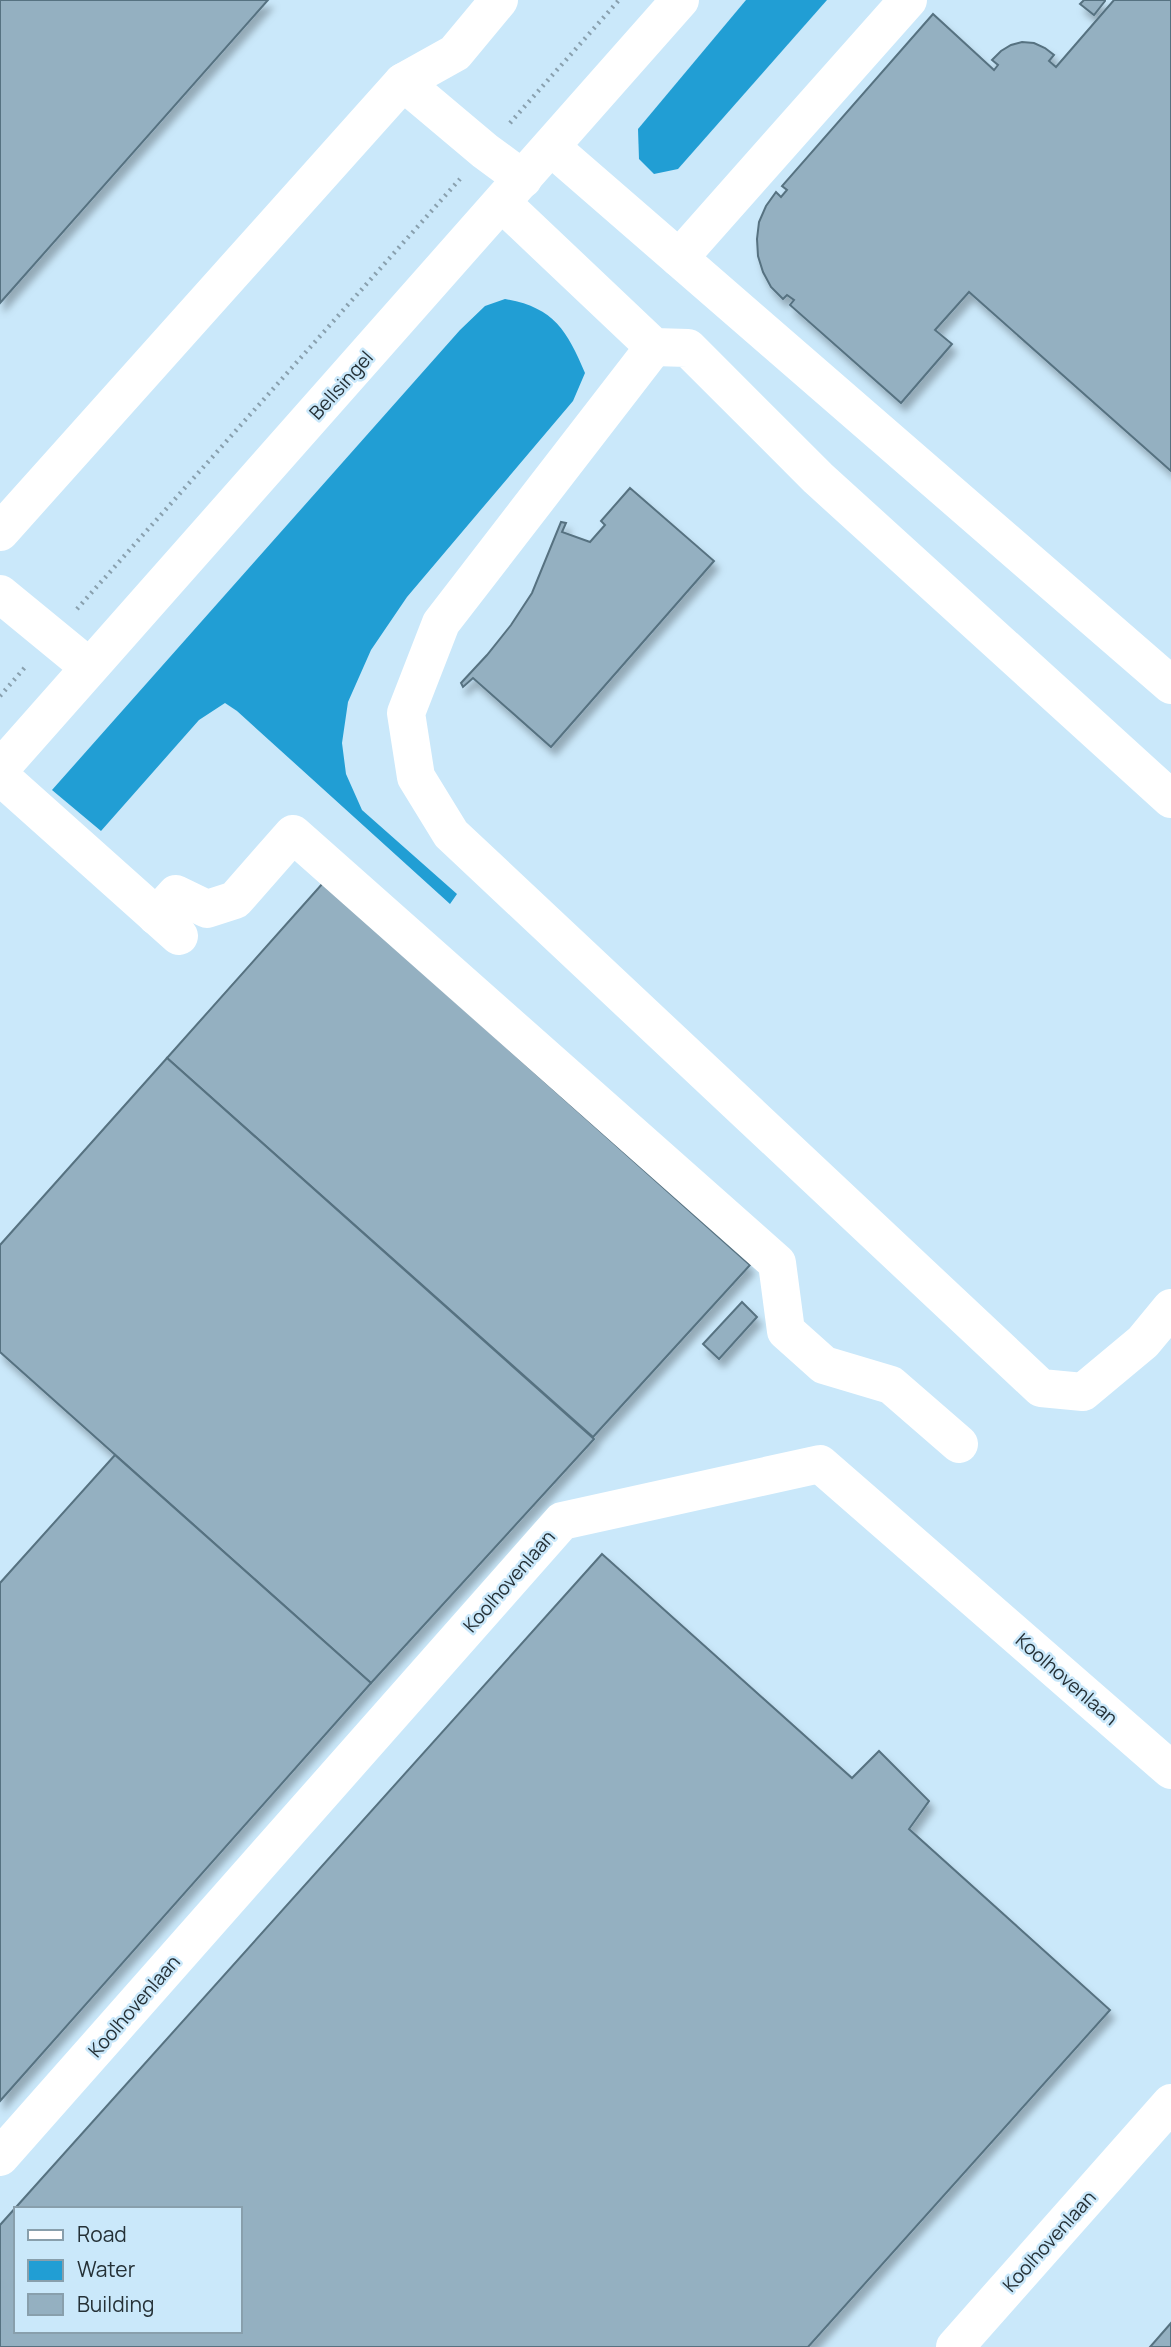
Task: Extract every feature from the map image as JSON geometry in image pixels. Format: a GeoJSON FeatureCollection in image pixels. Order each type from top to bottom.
{"type":"FeatureCollection","features":[{"type":"Feature","properties":{"kind":"street"},"geometry":{"type":"LineString","coordinates":[[0,532],[403,82],[454,53],[499,0]]}},
{"type":"Feature","properties":{"kind":"street","name":"Bellsingel"},"geometry":{"type":"LineString","coordinates":[[0,768],[680,0]]}},
{"type":"Feature","properties":{"kind":"street"},"geometry":{"type":"LineString","coordinates":[[680,258],[908,0]]}},
{"type":"Feature","properties":{"kind":"street"},"geometry":{"type":"LineString","coordinates":[[403,82],[485,151],[513,191],[654,347],[688,348],[818,478],[1171,799]]}},
{"type":"Feature","properties":{"kind":"street"},"geometry":{"type":"LineString","coordinates":[[551,147],[1171,685]]}},
{"type":"Feature","properties":{"kind":"street"},"geometry":{"type":"LineString","coordinates":[[654,347],[441,623],[406,713],[416,777],[451,834],[1041,1388],[1083,1392],[1143,1342],[1171,1308]]}},
{"type":"Feature","properties":{"kind":"street"},"geometry":{"type":"LineString","coordinates":[[0,594],[89,667]]}},
{"type":"Feature","properties":{"kind":"street"},"geometry":{"type":"LineString","coordinates":[[0,776],[167,926],[176,894],[207,909],[235,900],[293,834],[777,1264],[786,1331],[824,1365],[891,1385],[959,1444]]}},
{"type":"Feature","properties":{"kind":"street","name":"Koolhovenlaan"},"geometry":{"type":"LineString","coordinates":[[0,2157],[562,1521],[820,1464],[1171,1770]]}},
{"type":"Feature","properties":{"kind":"street","name":"Koolhovenlaan"},"geometry":{"type":"LineString","coordinates":[[955,2347],[1171,2103]]}},
{"type":"Feature","properties":{"kind":"path"},"geometry":{"type":"LineString","coordinates":[[0,696],[619,0]]}},
{"type":"Feature","properties":{"kind":"water"},"geometry":{"type":"Polygon","coordinates":[[[746,0],[827,0],[678,169],[654,174],[639,159],[638,129],[746,0]]]}},
{"type":"Feature","properties":{"kind":"water"},"geometry":{"type":"Polygon","coordinates":[[[505,299],[535,308],[556,323],[572,344],[585,373],[573,401],[407,597],[371,650],[348,702],[342,743],[346,774],[362,810],[457,894],[450,904],[225,703],[199,720],[101,831],[52,790],[460,330],[485,306],[505,299]]]}},
{"type":"Feature","properties":{"kind":"building"},"geometry":{"type":"Polygon","coordinates":[[[0,0],[268,0],[0,303],[0,0]]]}},
{"type":"Feature","properties":{"kind":"building"},"geometry":{"type":"Polygon","coordinates":[[[1084,0],[1105,1],[1094,15],[1080,4],[1084,0]]]}},
{"type":"Feature","properties":{"kind":"building"},"geometry":{"type":"Polygon","coordinates":[[[1114,0],[1171,0],[1171,471],[969,292],[935,330],[952,344],[901,403],[790,305],[794,300],[787,295],[783,299],[771,287],[758,256],[759,222],[776,192],[781,197],[787,190],[782,186],[933,14],[994,70],[998,65],[992,60],[1001,51],[1022,42],[1045,48],[1054,55],[1049,61],[1056,67],[1114,0]]]}},
{"type":"Feature","properties":{"kind":"building"},"geometry":{"type":"Polygon","coordinates":[[[630,488],[714,561],[551,747],[473,678],[463,687],[461,683],[511,625],[532,593],[561,522],[566,523],[562,532],[590,542],[605,525],[601,521],[630,488]]]}},
{"type":"Feature","properties":{"kind":"building"},"geometry":{"type":"Polygon","coordinates":[[[323,883],[750,1265],[593,1437],[167,1058],[323,883]]]}},
{"type":"Feature","properties":{"kind":"building"},"geometry":{"type":"Polygon","coordinates":[[[167,1058],[594,1439],[371,1683],[0,1352],[0,1245],[167,1058]]]}},
{"type":"Feature","properties":{"kind":"building"},"geometry":{"type":"Polygon","coordinates":[[[742,1302],[757,1317],[719,1359],[703,1344],[742,1302]]]}},
{"type":"Feature","properties":{"kind":"building"},"geometry":{"type":"Polygon","coordinates":[[[115,1455],[371,1683],[0,2101],[0,1583],[115,1455]]]}},
{"type":"Feature","properties":{"kind":"building"},"geometry":{"type":"Polygon","coordinates":[[[602,1554],[852,1778],[879,1751],[929,1801],[909,1829],[1110,2010],[808,2347],[0,2347],[0,2225],[14,2209],[14,2333],[242,2333],[242,2207],[16,2207],[602,1554]]]}},
{"type":"Feature","properties":{"kind":"building"},"geometry":{"type":"Polygon","coordinates":[[[1171,2323],[1171,2347],[1150,2347],[1171,2323]]]}}]}
